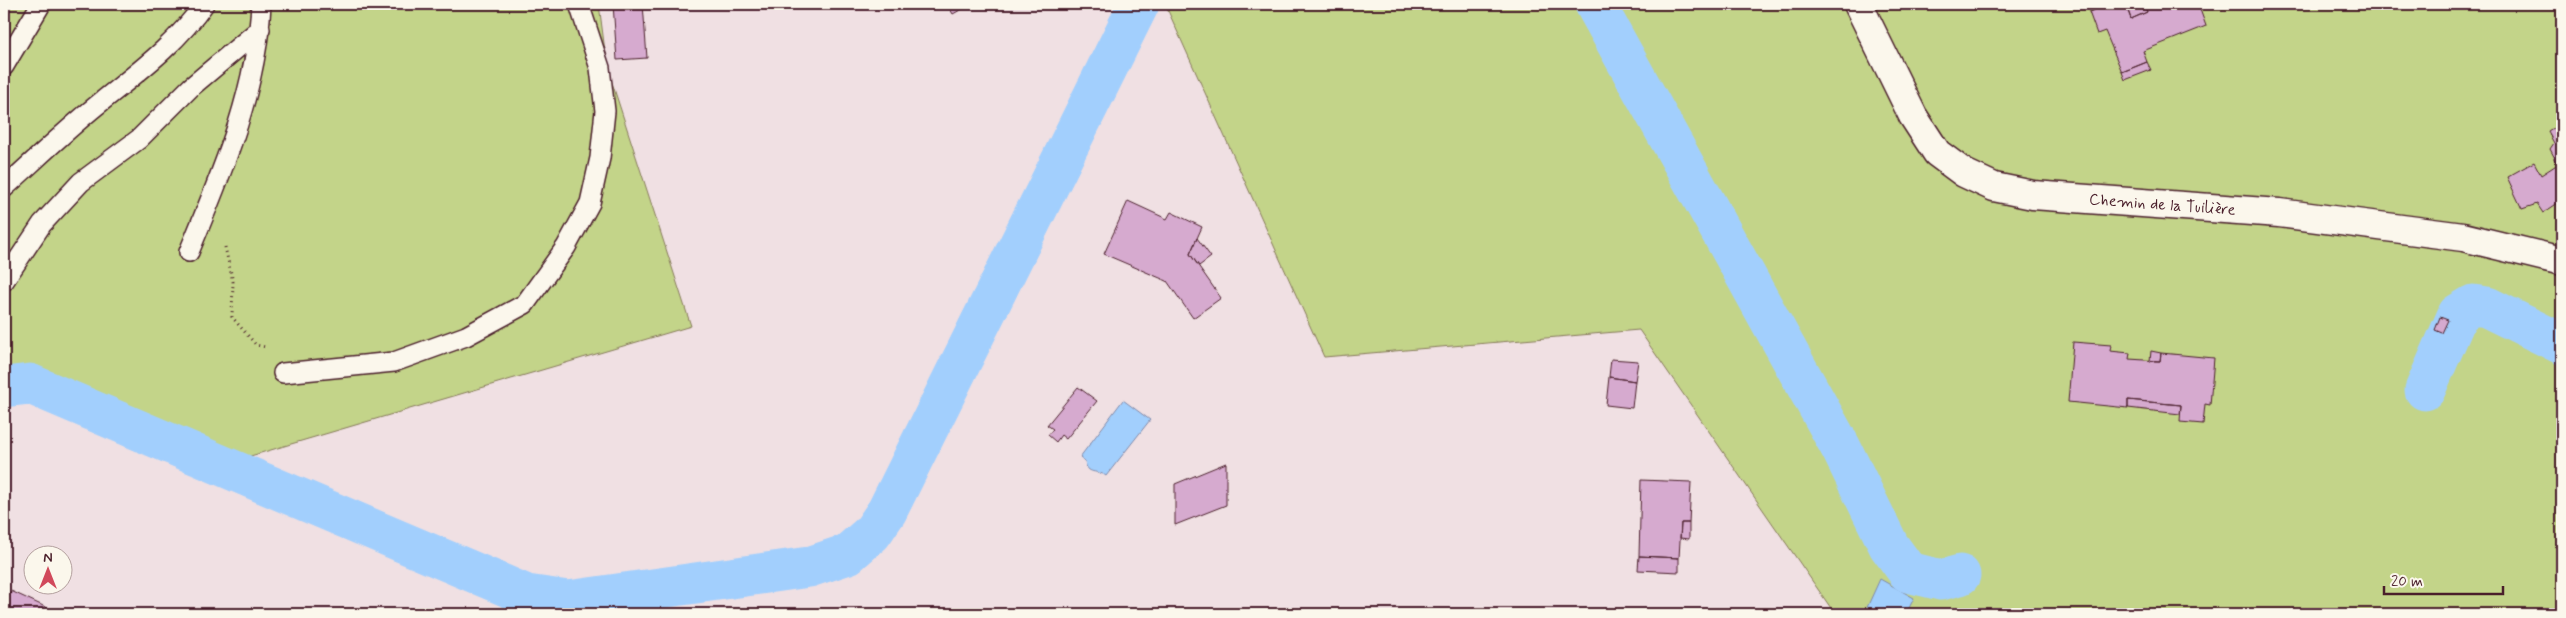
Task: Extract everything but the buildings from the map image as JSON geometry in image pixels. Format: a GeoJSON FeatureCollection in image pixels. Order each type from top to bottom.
{"type":"FeatureCollection","features":[{"type":"Feature","properties":{"kind":"street","name":"Chemin de la Tuilière"},"geometry":{"type":"LineString","coordinates":[[1858,4],[1913,116],[1937,152],[1964,173],[1994,187],[2033,196],[2279,213],[2453,236],[2562,260]]}},
{"type":"Feature","properties":{"kind":"lane"},"geometry":{"type":"LineString","coordinates":[[4,66],[41,4]]}},
{"type":"Feature","properties":{"kind":"lane"},"geometry":{"type":"LineString","coordinates":[[4,188],[95,107],[154,60],[188,28],[204,4]]}},
{"type":"Feature","properties":{"kind":"lane"},"geometry":{"type":"LineString","coordinates":[[189,252],[243,110],[260,29],[261,4]]}},
{"type":"Feature","properties":{"kind":"lane"},"geometry":{"type":"LineString","coordinates":[[284,373],[394,362],[466,336],[525,304],[566,247],[590,203],[600,158],[605,111],[600,68],[579,4]]}},
{"type":"Feature","properties":{"kind":"lane"},"geometry":{"type":"LineString","coordinates":[[4,281],[42,224],[81,182],[139,139],[191,87],[260,29]]}},
{"type":"Feature","properties":{"kind":"path"},"geometry":{"type":"LineString","coordinates":[[202,219],[224,245],[233,282],[232,317],[256,345],[290,352],[316,370]]}},
{"type":"Feature","properties":{"kind":"green space"},"geometry":{"type":"Polygon","coordinates":[[[4,4],[599,4],[607,67],[691,326],[247,457],[100,396],[33,374],[4,374],[4,4]]]}},
{"type":"Feature","properties":{"kind":"green space"},"geometry":{"type":"Polygon","coordinates":[[[1165,4],[2562,4],[2562,614],[1835,614],[1639,330],[1324,357],[1165,4]]]}},
{"type":"Feature","properties":{"kind":"water"},"geometry":{"type":"Polygon","coordinates":[[[1123,400],[1150,420],[1106,476],[1088,469],[1085,461],[1080,457],[1123,400]]]}},
{"type":"Feature","properties":{"kind":"water"},"geometry":{"type":"Polygon","coordinates":[[[1880,579],[1914,598],[1906,614],[1864,614],[1880,579]]]}},
{"type":"Feature","properties":{"kind":"waterway"},"geometry":{"type":"LineString","coordinates":[[4,387],[30,384],[527,595],[568,601],[809,567],[848,554],[872,533],[887,511],[1139,4]]}},
{"type":"Feature","properties":{"kind":"waterway"},"geometry":{"type":"LineString","coordinates":[[1595,4],[1841,448],[1889,546],[1908,572],[1941,580],[1960,575]]}},
{"type":"Feature","properties":{"kind":"waterway"},"geometry":{"type":"LineString","coordinates":[[2425,390],[2458,314],[2473,305],[2487,307],[2562,344]]}}]}
